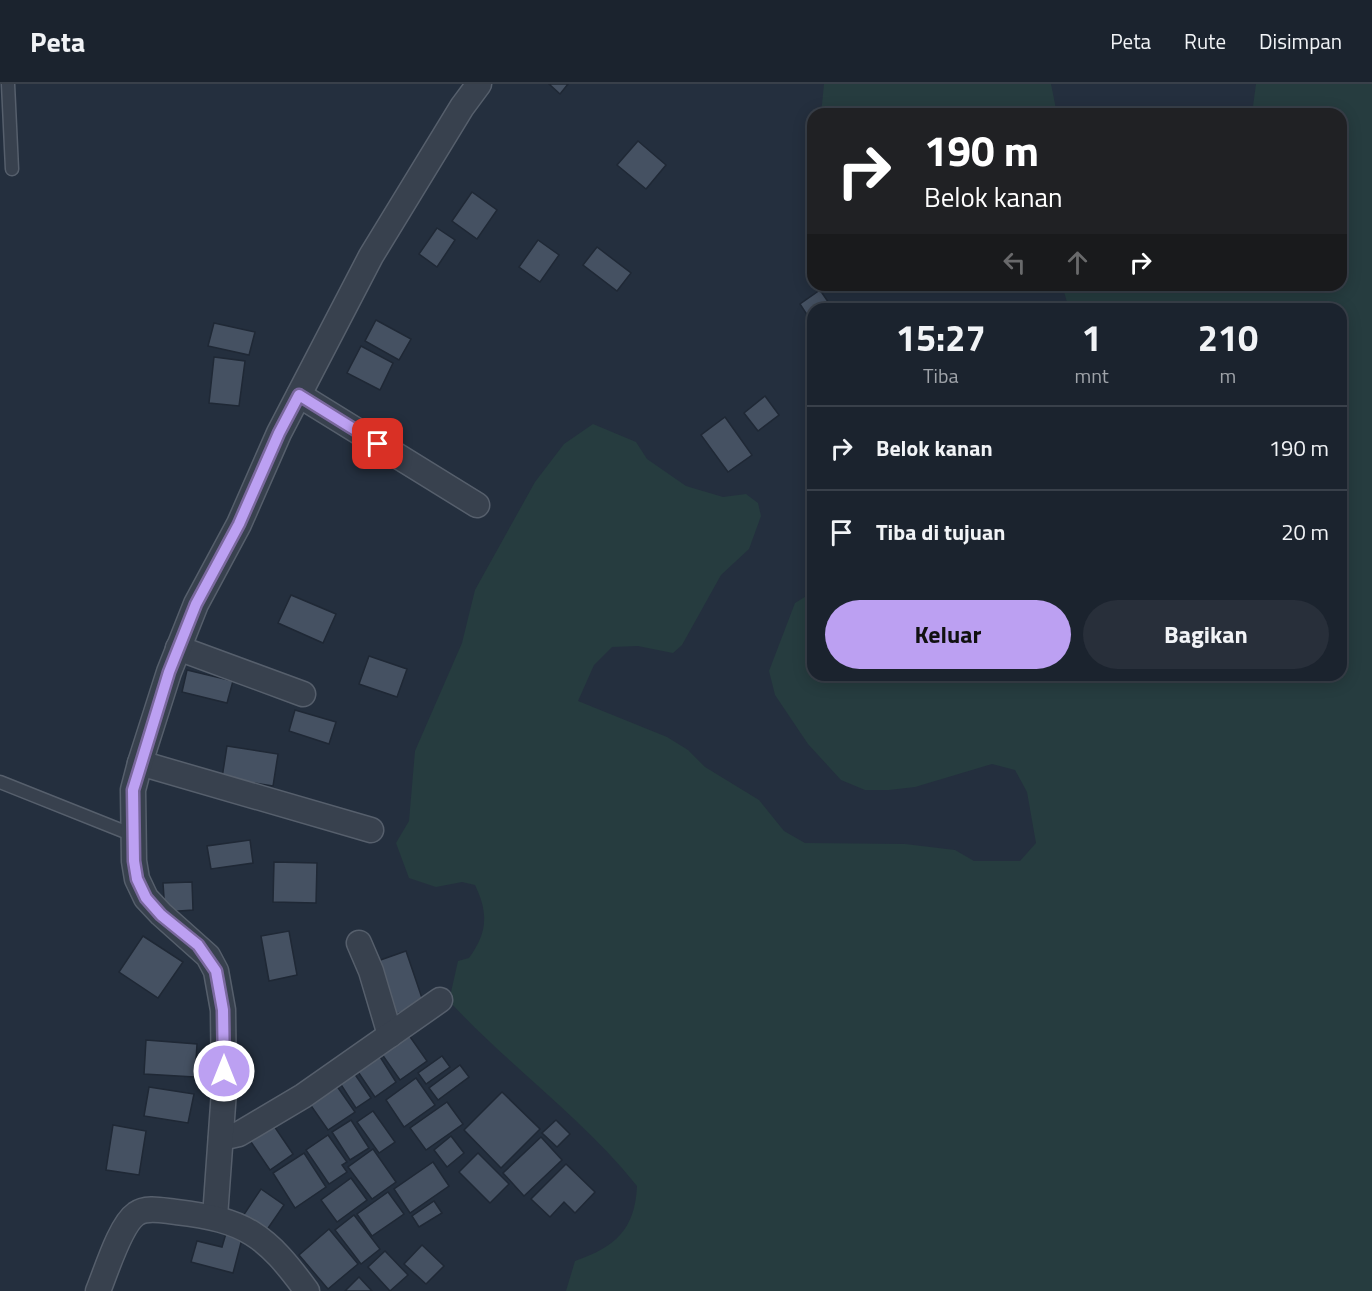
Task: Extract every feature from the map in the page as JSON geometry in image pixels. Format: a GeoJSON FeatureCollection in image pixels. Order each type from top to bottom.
{"type":"FeatureCollection","features":[{"type":"Feature","properties":{"kind":"street"},"geometry":{"type":"LineString","coordinates":[[215,1217],[221,1138],[223,1010],[216,971],[198,945],[161,915],[146,898],[137,879],[133,836],[133,790],[178,648],[196,604],[239,524],[279,433],[371,255],[462,107],[479,84]]}},
{"type":"Feature","properties":{"kind":"street"},"geometry":{"type":"LineString","coordinates":[[299,395],[477,505]]}},
{"type":"Feature","properties":{"kind":"street"},"geometry":{"type":"LineString","coordinates":[[178,648],[303,694]]}},
{"type":"Feature","properties":{"kind":"street"},"geometry":{"type":"LineString","coordinates":[[140,763],[371,830]]}},
{"type":"Feature","properties":{"kind":"street"},"geometry":{"type":"LineString","coordinates":[[359,944],[371,971],[390,1035]]}},
{"type":"Feature","properties":{"kind":"street"},"geometry":{"type":"LineString","coordinates":[[221,1138],[239,1134],[303,1096],[440,1000]]}},
{"type":"Feature","properties":{"kind":"street"},"geometry":{"type":"LineString","coordinates":[[98,1291],[125,1227],[135,1214],[149,1209],[215,1217],[261,1237],[284,1260],[307,1291]]}},
{"type":"Feature","properties":{"kind":"lane"},"geometry":{"type":"LineString","coordinates":[[8,84],[12,169]]}},
{"type":"Feature","properties":{"kind":"lane"},"geometry":{"type":"LineString","coordinates":[[0,782],[133,836]]}},
{"type":"Feature","properties":{"kind":"green space"},"geometry":{"type":"Polygon","coordinates":[[[824,84],[1051,84],[1056,108],[822,108],[824,84]]]}},
{"type":"Feature","properties":{"kind":"green space"},"geometry":{"type":"Polygon","coordinates":[[[1256,84],[1372,84],[1372,1291],[566,1291],[575,1261],[612,1243],[627,1225],[632,1214],[637,1186],[593,1137],[496,1048],[449,1001],[458,961],[469,958],[480,940],[484,914],[480,895],[475,885],[462,882],[436,887],[409,878],[396,843],[409,821],[415,751],[462,643],[475,590],[535,482],[564,444],[593,424],[636,442],[647,459],[686,486],[723,497],[746,494],[758,503],[761,516],[749,549],[721,575],[682,645],[673,653],[638,646],[612,647],[594,665],[578,701],[667,737],[688,750],[705,767],[759,800],[784,831],[805,843],[905,844],[955,850],[974,861],[1020,861],[1036,843],[1027,792],[1015,770],[992,764],[915,787],[865,790],[841,780],[808,744],[775,695],[769,671],[795,603],[807,596],[807,681],[1347,681],[1347,303],[1067,303],[1064,291],[1347,291],[1347,108],[1253,108],[1256,84]]]}},
{"type":"Feature","properties":{"kind":"building"},"geometry":{"type":"Polygon","coordinates":[[[549,84],[568,84],[560,94],[549,84]]]}},
{"type":"Feature","properties":{"kind":"building"},"geometry":{"type":"Polygon","coordinates":[[[638,141],[666,165],[646,189],[617,165],[638,141]]]}},
{"type":"Feature","properties":{"kind":"building"},"geometry":{"type":"Polygon","coordinates":[[[472,192],[497,210],[477,239],[452,221],[472,192]]]}},
{"type":"Feature","properties":{"kind":"building"},"geometry":{"type":"Polygon","coordinates":[[[437,228],[455,240],[437,267],[419,254],[437,228]]]}},
{"type":"Feature","properties":{"kind":"building"},"geometry":{"type":"Polygon","coordinates":[[[538,240],[559,255],[540,282],[519,267],[538,240]]]}},
{"type":"Feature","properties":{"kind":"building"},"geometry":{"type":"Polygon","coordinates":[[[597,247],[631,273],[617,291],[583,265],[597,247]]]}},
{"type":"Feature","properties":{"kind":"building"},"geometry":{"type":"Polygon","coordinates":[[[819,291],[829,303],[807,303],[807,315],[800,304],[819,291]]]}},
{"type":"Feature","properties":{"kind":"building"},"geometry":{"type":"Polygon","coordinates":[[[376,320],[411,339],[399,360],[365,341],[376,320]]]}},
{"type":"Feature","properties":{"kind":"building"},"geometry":{"type":"Polygon","coordinates":[[[214,323],[255,332],[249,355],[208,346],[214,323]]]}},
{"type":"Feature","properties":{"kind":"building"},"geometry":{"type":"Polygon","coordinates":[[[361,346],[393,363],[380,390],[347,373],[361,346]]]}},
{"type":"Feature","properties":{"kind":"building"},"geometry":{"type":"Polygon","coordinates":[[[214,357],[245,361],[239,406],[209,403],[214,357]]]}},
{"type":"Feature","properties":{"kind":"building"},"geometry":{"type":"Polygon","coordinates":[[[765,396],[779,415],[758,431],[744,413],[765,396]]]}},
{"type":"Feature","properties":{"kind":"building"},"geometry":{"type":"Polygon","coordinates":[[[725,417],[752,455],[728,472],[701,435],[725,417]]]}},
{"type":"Feature","properties":{"kind":"building"},"geometry":{"type":"Polygon","coordinates":[[[291,595],[336,614],[323,643],[278,623],[291,595]]]}},
{"type":"Feature","properties":{"kind":"building"},"geometry":{"type":"Polygon","coordinates":[[[369,656],[407,669],[397,697],[359,684],[369,656]]]}},
{"type":"Feature","properties":{"kind":"building"},"geometry":{"type":"Polygon","coordinates":[[[187,670],[233,681],[227,703],[182,692],[187,670]]]}},
{"type":"Feature","properties":{"kind":"building"},"geometry":{"type":"Polygon","coordinates":[[[295,710],[336,722],[329,744],[289,731],[295,710]]]}},
{"type":"Feature","properties":{"kind":"building"},"geometry":{"type":"Polygon","coordinates":[[[227,746],[278,754],[273,786],[222,778],[227,746]]]}},
{"type":"Feature","properties":{"kind":"building"},"geometry":{"type":"Polygon","coordinates":[[[250,840],[253,863],[211,869],[207,846],[250,840]]]}},
{"type":"Feature","properties":{"kind":"building"},"geometry":{"type":"Polygon","coordinates":[[[274,862],[317,863],[316,903],[273,902],[274,862]]]}},
{"type":"Feature","properties":{"kind":"building"},"geometry":{"type":"Polygon","coordinates":[[[192,882],[193,910],[165,912],[163,883],[192,882]]]}},
{"type":"Feature","properties":{"kind":"building"},"geometry":{"type":"Polygon","coordinates":[[[289,931],[297,975],[269,981],[261,936],[289,931]]]}},
{"type":"Feature","properties":{"kind":"building"},"geometry":{"type":"Polygon","coordinates":[[[143,936],[183,962],[158,998],[119,972],[143,936]]]}},
{"type":"Feature","properties":{"kind":"building"},"geometry":{"type":"Polygon","coordinates":[[[406,951],[424,1004],[391,1016],[372,963],[406,951]]]}},
{"type":"Feature","properties":{"kind":"building"},"geometry":{"type":"Polygon","coordinates":[[[406,1031],[427,1061],[400,1080],[379,1050],[406,1031]]]}},
{"type":"Feature","properties":{"kind":"building"},"geometry":{"type":"Polygon","coordinates":[[[146,1040],[197,1044],[195,1077],[144,1074],[146,1040]]]}},
{"type":"Feature","properties":{"kind":"building"},"geometry":{"type":"Polygon","coordinates":[[[377,1052],[396,1082],[375,1097],[354,1066],[377,1052]]]}},
{"type":"Feature","properties":{"kind":"building"},"geometry":{"type":"Polygon","coordinates":[[[442,1056],[450,1067],[426,1084],[418,1073],[442,1056]]]}},
{"type":"Feature","properties":{"kind":"building"},"geometry":{"type":"Polygon","coordinates":[[[460,1065],[469,1077],[438,1100],[429,1088],[460,1065]]]}},
{"type":"Feature","properties":{"kind":"building"},"geometry":{"type":"Polygon","coordinates":[[[352,1070],[371,1098],[356,1108],[338,1080],[352,1070]]]}},
{"type":"Feature","properties":{"kind":"building"},"geometry":{"type":"Polygon","coordinates":[[[416,1078],[435,1105],[404,1127],[386,1100],[416,1078]]]}},
{"type":"Feature","properties":{"kind":"building"},"geometry":{"type":"Polygon","coordinates":[[[334,1082],[355,1112],[328,1130],[307,1100],[334,1082]]]}},
{"type":"Feature","properties":{"kind":"building"},"geometry":{"type":"Polygon","coordinates":[[[149,1087],[194,1094],[188,1123],[144,1116],[149,1087]]]}},
{"type":"Feature","properties":{"kind":"building"},"geometry":{"type":"Polygon","coordinates":[[[502,1092],[540,1129],[501,1168],[464,1130],[502,1092]]]}},
{"type":"Feature","properties":{"kind":"building"},"geometry":{"type":"Polygon","coordinates":[[[447,1102],[463,1124],[426,1150],[410,1128],[447,1102]]]}},
{"type":"Feature","properties":{"kind":"building"},"geometry":{"type":"Polygon","coordinates":[[[373,1111],[395,1142],[379,1153],[357,1122],[373,1111]]]}},
{"type":"Feature","properties":{"kind":"building"},"geometry":{"type":"Polygon","coordinates":[[[270,1120],[293,1154],[270,1170],[247,1136],[270,1120]]]}},
{"type":"Feature","properties":{"kind":"building"},"geometry":{"type":"Polygon","coordinates":[[[351,1120],[369,1148],[350,1160],[332,1132],[351,1120]]]}},
{"type":"Feature","properties":{"kind":"building"},"geometry":{"type":"Polygon","coordinates":[[[556,1120],[570,1134],[557,1147],[542,1133],[556,1120]]]}},
{"type":"Feature","properties":{"kind":"building"},"geometry":{"type":"Polygon","coordinates":[[[113,1125],[146,1131],[139,1175],[106,1170],[113,1125]]]}},
{"type":"Feature","properties":{"kind":"building"},"geometry":{"type":"Polygon","coordinates":[[[328,1135],[347,1162],[342,1165],[347,1172],[329,1184],[306,1150],[328,1135]]]}},
{"type":"Feature","properties":{"kind":"building"},"geometry":{"type":"Polygon","coordinates":[[[451,1136],[464,1153],[447,1167],[434,1150],[451,1136]]]}},
{"type":"Feature","properties":{"kind":"building"},"geometry":{"type":"Polygon","coordinates":[[[541,1137],[562,1160],[524,1196],[503,1173],[541,1137]]]}},
{"type":"Feature","properties":{"kind":"building"},"geometry":{"type":"Polygon","coordinates":[[[373,1149],[396,1182],[372,1199],[348,1167],[373,1149]]]}},
{"type":"Feature","properties":{"kind":"building"},"geometry":{"type":"Polygon","coordinates":[[[304,1153],[326,1187],[295,1208],[273,1173],[304,1153]]]}},
{"type":"Feature","properties":{"kind":"building"},"geometry":{"type":"Polygon","coordinates":[[[478,1153],[509,1184],[490,1203],[459,1172],[478,1153]]]}},
{"type":"Feature","properties":{"kind":"building"},"geometry":{"type":"Polygon","coordinates":[[[433,1162],[449,1186],[410,1213],[394,1189],[433,1162]]]}},
{"type":"Feature","properties":{"kind":"building"},"geometry":{"type":"Polygon","coordinates":[[[566,1164],[595,1192],[575,1213],[564,1202],[550,1217],[531,1199],[566,1164]]]}},
{"type":"Feature","properties":{"kind":"building"},"geometry":{"type":"Polygon","coordinates":[[[351,1178],[367,1200],[337,1222],[321,1200],[351,1178]]]}},
{"type":"Feature","properties":{"kind":"building"},"geometry":{"type":"Polygon","coordinates":[[[261,1189],[284,1205],[264,1234],[241,1219],[261,1189]]]}},
{"type":"Feature","properties":{"kind":"building"},"geometry":{"type":"Polygon","coordinates":[[[388,1192],[404,1214],[372,1236],[357,1214],[388,1192]]]}},
{"type":"Feature","properties":{"kind":"building"},"geometry":{"type":"Polygon","coordinates":[[[434,1201],[442,1213],[419,1227],[412,1216],[434,1201]]]}},
{"type":"Feature","properties":{"kind":"building"},"geometry":{"type":"Polygon","coordinates":[[[354,1215],[380,1249],[361,1264],[335,1230],[354,1215]]]}},
{"type":"Feature","properties":{"kind":"building"},"geometry":{"type":"Polygon","coordinates":[[[329,1229],[358,1264],[328,1289],[299,1255],[329,1229]]]}},
{"type":"Feature","properties":{"kind":"building"},"geometry":{"type":"Polygon","coordinates":[[[227,1230],[243,1235],[233,1273],[191,1262],[197,1241],[222,1247],[227,1230]]]}},
{"type":"Feature","properties":{"kind":"building"},"geometry":{"type":"Polygon","coordinates":[[[422,1245],[444,1266],[426,1284],[404,1264],[422,1245]]]}},
{"type":"Feature","properties":{"kind":"building"},"geometry":{"type":"Polygon","coordinates":[[[385,1251],[408,1275],[390,1291],[368,1267],[385,1251]]]}},
{"type":"Feature","properties":{"kind":"building"},"geometry":{"type":"Polygon","coordinates":[[[359,1277],[372,1291],[345,1291],[359,1277]]]}},
{"type":"Feature","properties":{"kind":"route"},"geometry":{"type":"LineString","coordinates":[[224,1071],[223,1010],[216,971],[208,956],[198,945],[161,915],[146,898],[137,879],[134,861],[133,790],[169,672],[196,604],[239,524],[279,433],[299,395],[378,444]]}}]}
